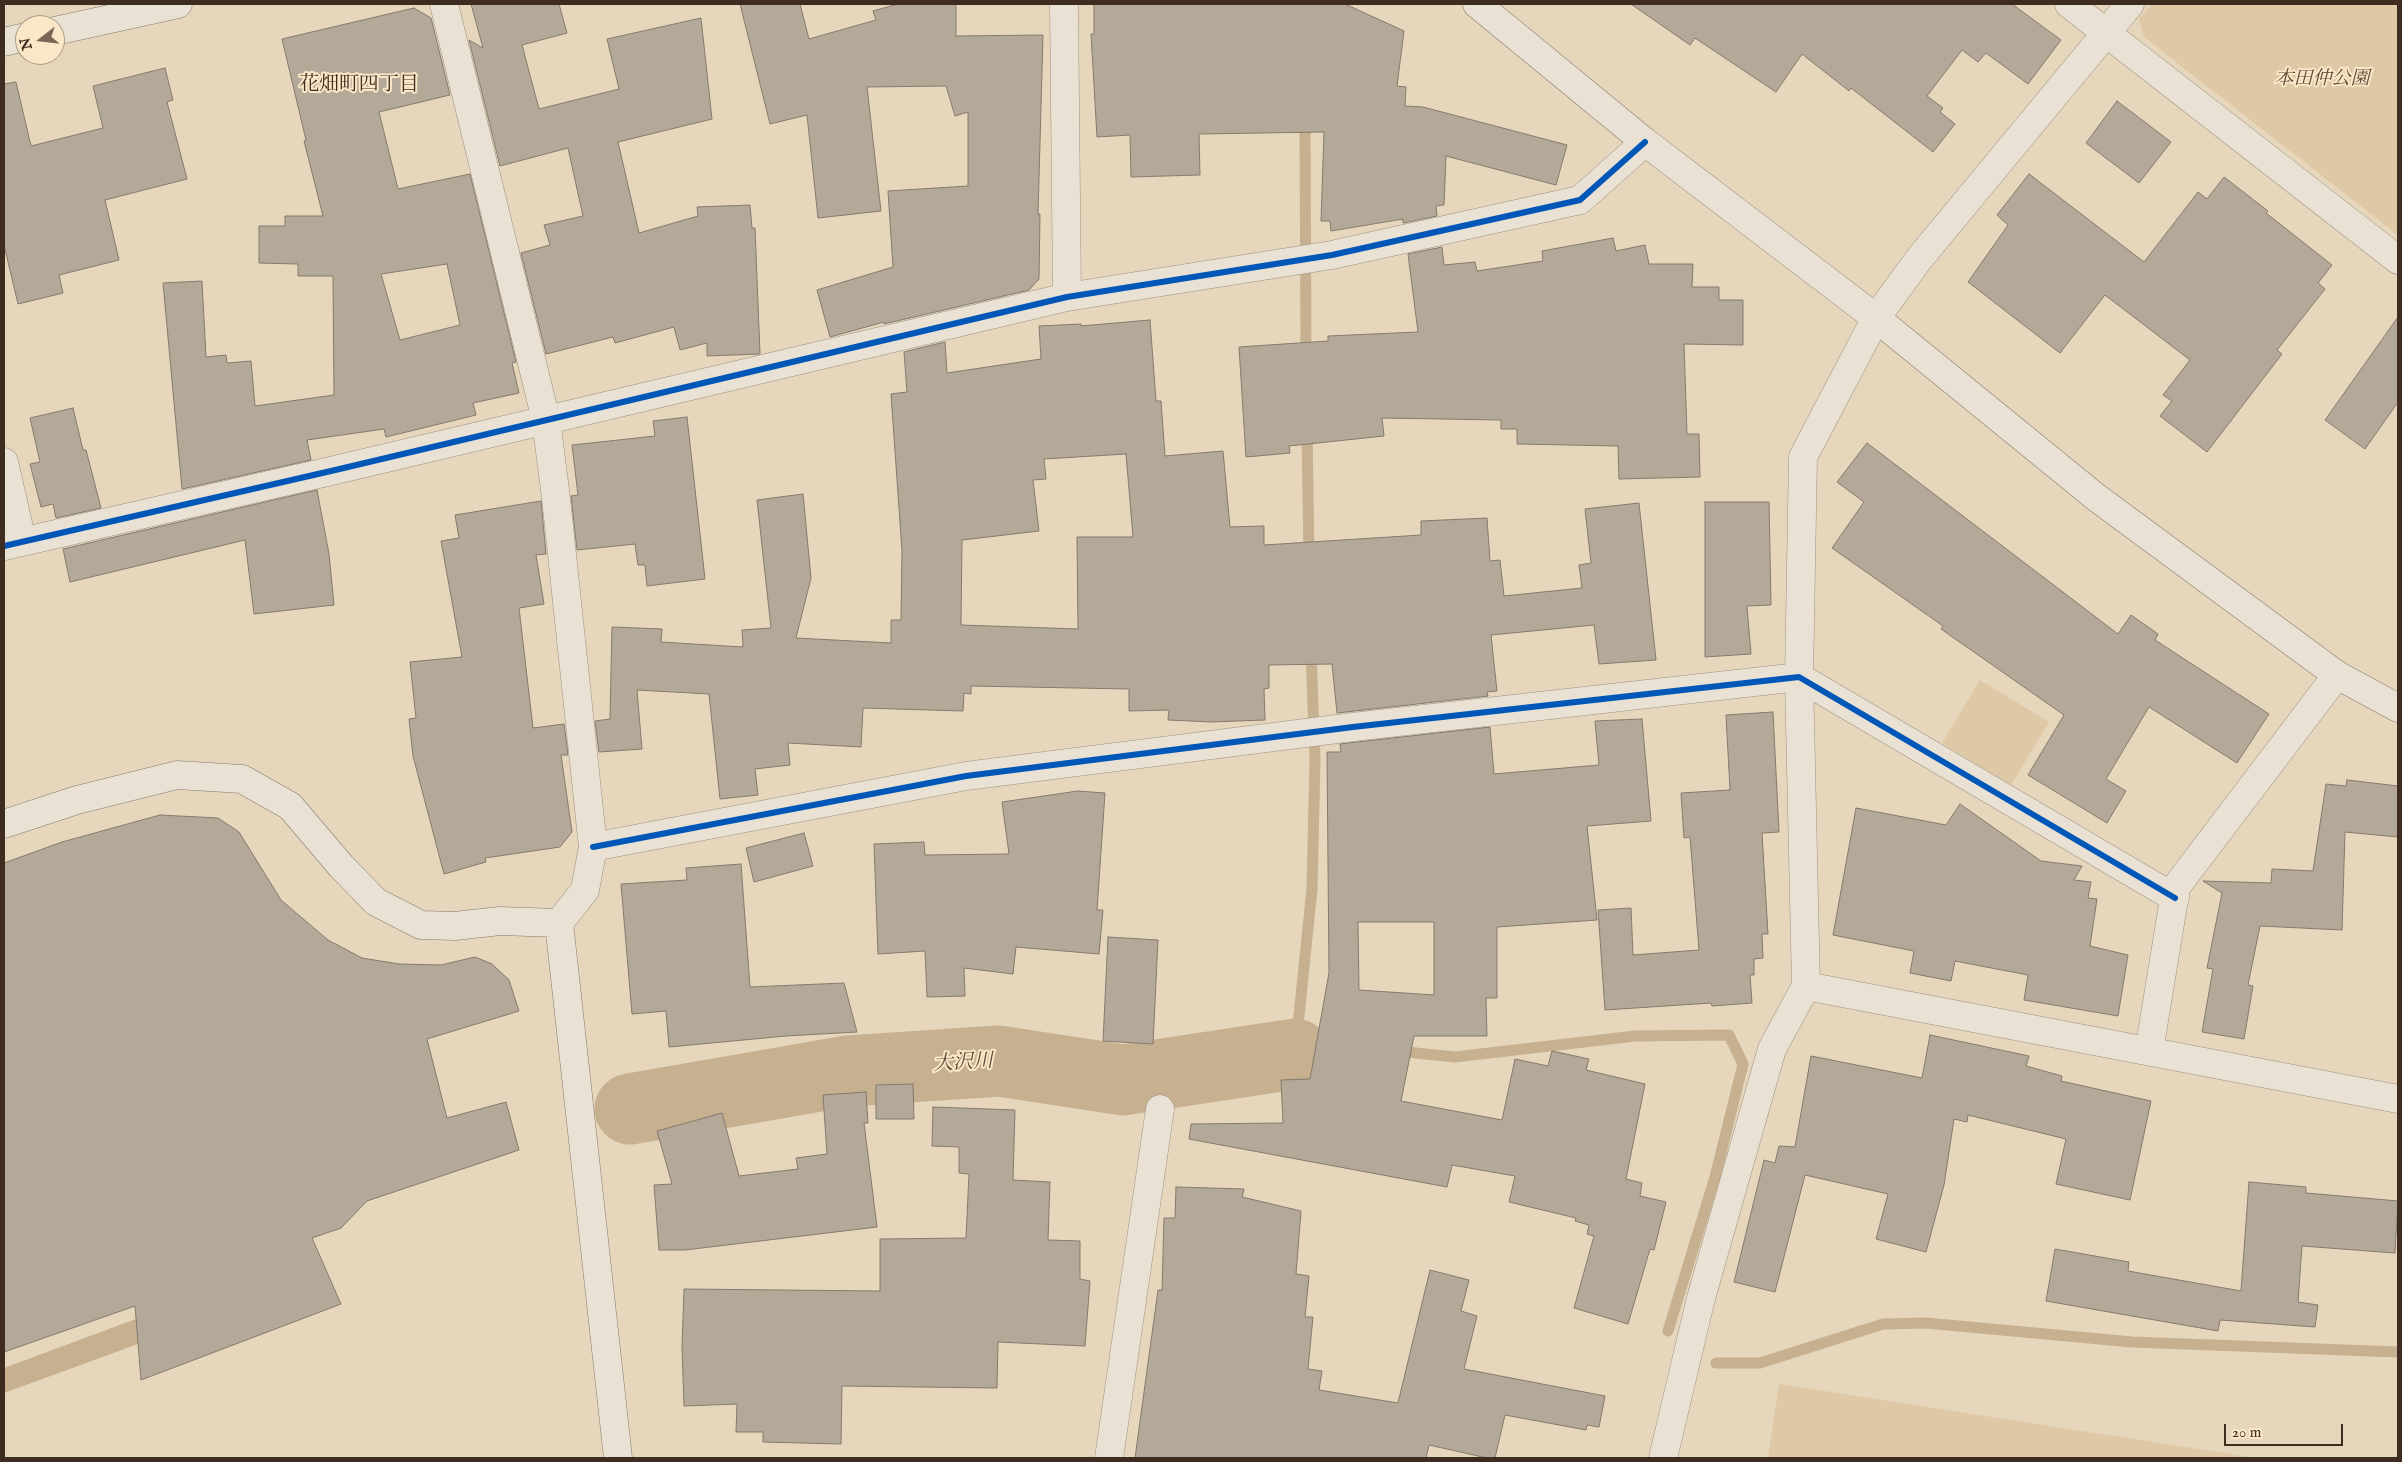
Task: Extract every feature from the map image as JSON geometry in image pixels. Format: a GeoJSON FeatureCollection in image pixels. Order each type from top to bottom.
{"type":"FeatureCollection","features":[{"type":"Feature","properties":{"kind":"street"},"geometry":{"type":"LineString","coordinates":[[65,29],[178,4]]}},
{"type":"Feature","properties":{"kind":"street"},"geometry":{"type":"LineString","coordinates":[[444,4],[546,420],[593,847],[586,890],[560,923],[618,1458]]}},
{"type":"Feature","properties":{"kind":"street"},"geometry":{"type":"LineString","coordinates":[[1064,4],[1067,297]]}},
{"type":"Feature","properties":{"kind":"street"},"geometry":{"type":"LineString","coordinates":[[1477,4],[1645,142],[1876,318],[2097,498],[2337,675],[2398,708]]}},
{"type":"Feature","properties":{"kind":"street"},"geometry":{"type":"LineString","coordinates":[[2069,4],[2398,260]]}},
{"type":"Feature","properties":{"kind":"street"},"geometry":{"type":"LineString","coordinates":[[1663,1458],[1700,1298],[1772,1049],[1806,986],[1799,677],[1803,457],[1876,318],[1919,259],[2130,4]]}},
{"type":"Feature","properties":{"kind":"street"},"geometry":{"type":"LineString","coordinates":[[4,462],[13,543],[1067,297],[1332,255],[1580,200],[1645,142]]}},
{"type":"Feature","properties":{"kind":"street"},"geometry":{"type":"LineString","coordinates":[[2149,1051],[2176,887],[2337,675]]}},
{"type":"Feature","properties":{"kind":"street"},"geometry":{"type":"LineString","coordinates":[[593,847],[966,776],[1353,727],[1799,677],[2174,898]]}},
{"type":"Feature","properties":{"kind":"street"},"geometry":{"type":"LineString","coordinates":[[4,824],[77,800],[177,775],[242,778],[290,806],[341,866],[376,902],[421,925],[456,926],[500,921],[560,923]]}},
{"type":"Feature","properties":{"kind":"street"},"geometry":{"type":"LineString","coordinates":[[1806,986],[2398,1099]]}},
{"type":"Feature","properties":{"kind":"street"},"geometry":{"type":"LineString","coordinates":[[1109,1458],[1160,1109]]}},
{"type":"Feature","properties":{"kind":"green space","name":"本田仲公園"},"geometry":{"type":"Polygon","coordinates":[[[2152,4],[2398,4],[2398,235],[2144,37],[2139,19],[2152,4]]]}},
{"type":"Feature","properties":{"kind":"green space"},"geometry":{"type":"Polygon","coordinates":[[[1980,680],[2049,722],[2011,785],[1942,743],[1980,680]]]}},
{"type":"Feature","properties":{"kind":"green space"},"geometry":{"type":"Polygon","coordinates":[[[1779,1384],[2256,1458],[1768,1458],[1779,1384]]]}},
{"type":"Feature","properties":{"kind":"shaded area"},"geometry":{"type":"Polygon","coordinates":[[[160,1310],[168,1333],[4,1393],[4,1368],[160,1310]]]}},
{"type":"Feature","properties":{"kind":"building"},"geometry":{"type":"Polygon","coordinates":[[[471,4],[559,4],[567,33],[522,45],[539,109],[619,89],[607,39],[701,18],[712,119],[618,142],[639,233],[698,216],[697,207],[750,205],[752,228],[755,228],[760,354],[707,356],[707,343],[680,350],[674,327],[615,343],[613,337],[546,354],[521,253],[550,245],[544,225],[583,216],[568,148],[500,166],[469,40],[483,48],[471,4]]]}},
{"type":"Feature","properties":{"kind":"building"},"geometry":{"type":"Polygon","coordinates":[[[740,4],[800,4],[809,39],[876,20],[873,11],[898,4],[956,4],[956,36],[1043,35],[1038,214],[1040,214],[1039,279],[1029,290],[884,324],[884,322],[830,337],[817,290],[893,267],[888,191],[968,186],[968,112],[955,116],[946,86],[867,87],[881,211],[818,218],[807,115],[770,124],[740,4]]]}},
{"type":"Feature","properties":{"kind":"building"},"geometry":{"type":"Polygon","coordinates":[[[1094,4],[1345,4],[1404,31],[1397,86],[1406,87],[1405,106],[1423,107],[1567,145],[1556,185],[1446,156],[1444,205],[1436,206],[1437,216],[1403,223],[1403,219],[1331,231],[1330,221],[1321,221],[1324,132],[1199,134],[1200,175],[1131,177],[1130,135],[1097,137],[1091,34],[1094,34],[1094,4]]]}},
{"type":"Feature","properties":{"kind":"building"},"geometry":{"type":"Polygon","coordinates":[[[1631,4],[2012,4],[2061,40],[2028,84],[1986,53],[1978,62],[1962,50],[1927,96],[1943,108],[1940,112],[1955,124],[1933,152],[1851,88],[1849,91],[1802,54],[1776,92],[1695,38],[1690,45],[1631,4]]]}},
{"type":"Feature","properties":{"kind":"building"},"geometry":{"type":"Polygon","coordinates":[[[414,8],[431,18],[450,95],[379,112],[398,189],[470,174],[516,362],[512,363],[519,393],[473,403],[476,415],[386,437],[384,429],[307,440],[311,460],[182,489],[163,283],[202,281],[206,357],[226,355],[227,363],[251,361],[255,406],[334,395],[333,276],[298,276],[298,264],[259,263],[259,226],[285,226],[285,216],[323,216],[304,141],[306,140],[282,39],[414,8]],[[447,264],[381,274],[400,340],[460,325],[447,264]]]}},
{"type":"Feature","properties":{"kind":"building"},"geometry":{"type":"Polygon","coordinates":[[[165,68],[173,100],[167,102],[187,179],[105,200],[119,260],[59,275],[63,293],[18,304],[4,245],[4,84],[16,82],[31,146],[103,128],[93,86],[165,68]]]}},
{"type":"Feature","properties":{"kind":"building"},"geometry":{"type":"Polygon","coordinates":[[[2117,101],[2171,142],[2139,183],[2086,143],[2117,101]]]}},
{"type":"Feature","properties":{"kind":"building"},"geometry":{"type":"Polygon","coordinates":[[[2029,174],[2144,262],[2198,192],[2207,199],[2224,177],[2332,265],[2318,283],[2325,289],[2277,350],[2282,354],[2207,452],[2160,416],[2172,401],[2163,395],[2190,360],[2105,295],[2060,353],[1968,282],[2008,225],[1997,215],[2029,174]]]}},
{"type":"Feature","properties":{"kind":"building"},"geometry":{"type":"Polygon","coordinates":[[[1613,238],[1616,251],[1645,245],[1649,264],[1693,264],[1692,287],[1719,287],[1719,300],[1743,300],[1743,345],[1684,344],[1687,434],[1699,434],[1700,477],[1619,479],[1618,446],[1517,444],[1517,429],[1501,429],[1501,420],[1382,418],[1384,436],[1289,446],[1290,453],[1246,457],[1239,347],[1328,341],[1328,336],[1418,332],[1408,254],[1442,247],[1444,265],[1475,262],[1477,271],[1543,261],[1542,251],[1613,238]]]}},
{"type":"Feature","properties":{"kind":"building"},"geometry":{"type":"Polygon","coordinates":[[[2398,317],[2398,402],[2365,449],[2325,420],[2398,317]]]}},
{"type":"Feature","properties":{"kind":"building"},"geometry":{"type":"Polygon","coordinates":[[[1150,320],[1156,401],[1161,401],[1165,456],[1223,451],[1230,527],[1264,526],[1264,545],[1421,535],[1421,521],[1487,518],[1490,561],[1500,560],[1504,596],[1582,588],[1579,565],[1591,563],[1585,509],[1639,503],[1656,660],[1599,664],[1594,625],[1491,635],[1497,691],[1487,692],[1488,696],[1337,713],[1332,664],[1269,665],[1269,688],[1264,689],[1265,720],[1211,722],[1168,720],[1169,710],[1129,711],[1129,689],[971,686],[971,694],[964,693],[963,711],[863,708],[861,747],[788,743],[790,765],[755,769],[758,795],[720,799],[709,694],[637,690],[642,749],[599,752],[595,721],[610,719],[612,627],[662,629],[661,642],[743,647],[742,630],[771,628],[757,500],[803,494],[811,578],[796,638],[891,643],[891,620],[901,620],[902,551],[891,394],[907,392],[904,352],[945,342],[947,373],[1041,359],[1039,326],[1081,324],[1081,326],[1150,320]],[[1126,454],[1044,459],[1046,479],[1033,480],[1039,531],[962,540],[961,625],[1078,629],[1077,537],[1133,537],[1126,454]]]}},
{"type":"Feature","properties":{"kind":"building"},"geometry":{"type":"Polygon","coordinates":[[[73,408],[83,450],[86,450],[101,508],[56,518],[53,504],[41,507],[30,464],[40,462],[30,418],[73,408]]]}},
{"type":"Feature","properties":{"kind":"building"},"geometry":{"type":"Polygon","coordinates":[[[687,417],[705,579],[647,586],[645,565],[638,565],[635,544],[577,550],[571,496],[578,495],[572,445],[655,436],[653,421],[687,417]]]}},
{"type":"Feature","properties":{"kind":"building"},"geometry":{"type":"Polygon","coordinates":[[[1867,443],[2118,634],[2131,615],[2158,634],[2155,640],[2269,714],[2237,763],[2149,707],[2106,779],[2126,791],[2107,823],[2028,775],[2064,715],[1941,629],[1943,626],[1832,548],[1864,502],[1837,482],[1867,443]]]}},
{"type":"Feature","properties":{"kind":"building"},"geometry":{"type":"Polygon","coordinates":[[[317,490],[329,554],[334,605],[254,614],[245,540],[70,582],[63,549],[317,490]]]}},
{"type":"Feature","properties":{"kind":"building"},"geometry":{"type":"Polygon","coordinates":[[[541,501],[546,554],[536,555],[544,604],[519,608],[533,728],[564,724],[568,755],[561,755],[572,832],[560,847],[485,858],[486,862],[444,874],[413,756],[409,719],[416,718],[410,662],[462,657],[441,541],[459,538],[455,515],[541,501]]]}},
{"type":"Feature","properties":{"kind":"building"},"geometry":{"type":"Polygon","coordinates":[[[1705,502],[1769,502],[1771,605],[1747,606],[1751,654],[1705,657],[1705,502]]]}},
{"type":"Feature","properties":{"kind":"building"},"geometry":{"type":"Polygon","coordinates":[[[1773,712],[1779,832],[1762,833],[1768,934],[1762,934],[1763,958],[1754,959],[1754,975],[1750,975],[1752,1003],[1712,1006],[1711,1003],[1605,1010],[1598,910],[1631,908],[1633,955],[1699,950],[1690,837],[1684,838],[1681,793],[1730,790],[1726,715],[1773,712]]]}},
{"type":"Feature","properties":{"kind":"building"},"geometry":{"type":"Polygon","coordinates":[[[1642,719],[1651,821],[1587,826],[1597,920],[1497,927],[1497,998],[1486,998],[1487,1036],[1414,1036],[1401,1101],[1502,1120],[1515,1059],[1548,1066],[1552,1051],[1589,1059],[1586,1070],[1645,1084],[1626,1179],[1642,1183],[1640,1196],[1666,1202],[1654,1250],[1650,1249],[1628,1324],[1574,1308],[1594,1236],[1587,1234],[1589,1225],[1575,1221],[1576,1218],[1509,1202],[1515,1176],[1452,1165],[1447,1187],[1189,1139],[1191,1124],[1283,1123],[1281,1080],[1310,1079],[1329,973],[1327,752],[1341,752],[1340,744],[1490,727],[1494,774],[1599,765],[1595,721],[1642,719]],[[1358,922],[1359,990],[1434,995],[1434,922],[1358,922]]]}},
{"type":"Feature","properties":{"kind":"building"},"geometry":{"type":"Polygon","coordinates":[[[2347,780],[2398,786],[2398,837],[2345,832],[2342,930],[2260,926],[2248,985],[2253,986],[2244,1039],[2202,1032],[2213,969],[2207,968],[2222,893],[2203,881],[2271,883],[2272,869],[2313,871],[2326,784],[2346,786],[2347,780]]]}},
{"type":"Feature","properties":{"kind":"building"},"geometry":{"type":"Polygon","coordinates":[[[1078,791],[1105,793],[1097,910],[1103,910],[1099,954],[1016,947],[1013,974],[964,968],[965,996],[927,997],[925,951],[878,954],[874,844],[924,842],[925,855],[1009,854],[1002,802],[1078,791]]]}},
{"type":"Feature","properties":{"kind":"building"},"geometry":{"type":"Polygon","coordinates":[[[1960,804],[2041,861],[2082,866],[2074,880],[2091,882],[2088,898],[2097,899],[2090,946],[2128,955],[2118,1016],[2024,1000],[2028,975],[1955,961],[1951,981],[1910,973],[1914,951],[1833,935],[1856,808],[1946,825],[1960,804]]]}},
{"type":"Feature","properties":{"kind":"building"},"geometry":{"type":"Polygon","coordinates":[[[160,815],[218,818],[239,832],[281,900],[328,940],[362,958],[399,964],[441,965],[475,957],[492,964],[509,980],[519,1011],[427,1039],[447,1118],[506,1102],[519,1150],[367,1201],[341,1228],[312,1238],[341,1304],[141,1380],[135,1306],[4,1352],[4,863],[62,842],[160,815]]]}},
{"type":"Feature","properties":{"kind":"building"},"geometry":{"type":"Polygon","coordinates":[[[804,833],[813,866],[754,882],[746,848],[804,833]]]}},
{"type":"Feature","properties":{"kind":"building"},"geometry":{"type":"Polygon","coordinates":[[[741,864],[750,987],[844,983],[857,1032],[786,1036],[669,1047],[666,1011],[632,1014],[621,884],[687,880],[686,868],[741,864]]]}},
{"type":"Feature","properties":{"kind":"building"},"geometry":{"type":"Polygon","coordinates":[[[1108,937],[1158,940],[1153,1044],[1103,1041],[1108,937]]]}},
{"type":"Feature","properties":{"kind":"building"},"geometry":{"type":"Polygon","coordinates":[[[1930,1035],[2029,1056],[2026,1066],[2062,1076],[2061,1081],[2151,1101],[2130,1200],[2056,1184],[2066,1139],[1968,1115],[1967,1122],[1954,1119],[1944,1185],[1926,1252],[1876,1239],[1888,1194],[1805,1175],[1775,1292],[1734,1282],[1764,1160],[1775,1163],[1779,1146],[1795,1147],[1811,1056],[1922,1078],[1930,1035]]]}},
{"type":"Feature","properties":{"kind":"building"},"geometry":{"type":"Polygon","coordinates":[[[913,1084],[914,1119],[876,1119],[876,1085],[913,1084]]]}},
{"type":"Feature","properties":{"kind":"building"},"geometry":{"type":"Polygon","coordinates":[[[866,1092],[868,1123],[864,1123],[877,1227],[685,1250],[659,1250],[654,1185],[672,1184],[657,1131],[722,1113],[739,1176],[798,1169],[796,1158],[827,1154],[823,1095],[866,1092]]]}},
{"type":"Feature","properties":{"kind":"building"},"geometry":{"type":"Polygon","coordinates":[[[933,1107],[1015,1110],[1013,1180],[1050,1182],[1048,1240],[1080,1241],[1080,1279],[1090,1281],[1085,1346],[998,1342],[997,1388],[842,1386],[841,1444],[763,1442],[763,1432],[736,1432],[737,1404],[684,1406],[682,1347],[684,1289],[880,1291],[880,1239],[966,1238],[969,1174],[959,1173],[959,1147],[932,1146],[933,1107]]]}},
{"type":"Feature","properties":{"kind":"building"},"geometry":{"type":"Polygon","coordinates":[[[2249,1182],[2306,1187],[2306,1193],[2398,1201],[2395,1253],[2302,1246],[2298,1302],[2318,1305],[2315,1327],[2220,1320],[2218,1331],[2046,1301],[2055,1249],[2129,1262],[2128,1271],[2241,1291],[2249,1182]]]}},
{"type":"Feature","properties":{"kind":"building"},"geometry":{"type":"Polygon","coordinates":[[[1176,1187],[1244,1189],[1242,1197],[1301,1211],[1296,1274],[1309,1276],[1305,1317],[1313,1317],[1308,1369],[1322,1371],[1319,1390],[1398,1403],[1430,1270],[1469,1280],[1461,1311],[1477,1316],[1464,1369],[1605,1396],[1599,1427],[1587,1425],[1586,1430],[1505,1415],[1495,1458],[1487,1458],[1429,1445],[1426,1458],[1135,1458],[1158,1290],[1162,1290],[1164,1218],[1175,1218],[1176,1187]]]}},
{"type":"Feature","properties":{"kind":"waterway"},"geometry":{"type":"LineString","coordinates":[[1305,119],[1306,358]]}},
{"type":"Feature","properties":{"kind":"waterway"},"geometry":{"type":"LineString","coordinates":[[1307,429],[1309,558]]}},
{"type":"Feature","properties":{"kind":"waterway"},"geometry":{"type":"LineString","coordinates":[[1311,651],[1315,759],[1312,889],[1295,1054],[1328,1051]]}},
{"type":"Feature","properties":{"kind":"waterway"},"geometry":{"type":"LineString","coordinates":[[1396,1051],[1455,1057],[1635,1036],[1729,1035],[1743,1064],[1715,1177],[1668,1331]]}},
{"type":"Feature","properties":{"kind":"waterway","name":"大沢川"},"geometry":{"type":"LineString","coordinates":[[630,1109],[848,1071],[999,1061],[1123,1080],[1295,1054]]}},
{"type":"Feature","properties":{"kind":"waterway"},"geometry":{"type":"LineString","coordinates":[[1716,1363],[1760,1363],[1883,1324],[1926,1323],[2132,1342],[2398,1352]]}},
{"type":"Feature","properties":{"kind":"cycle path"},"geometry":{"type":"LineString","coordinates":[[4,546],[331,471],[1067,297],[1332,255],[1580,200],[1645,142]]}},
{"type":"Feature","properties":{"kind":"cycle path"},"geometry":{"type":"LineString","coordinates":[[593,847],[966,776],[1353,727],[1799,677],[2175,898]]}},
{"type":"Feature","properties":{"kind":"district","name":"花畑町四丁目"},"geometry":{"type":"Point","coordinates":[359,86]}}]}
